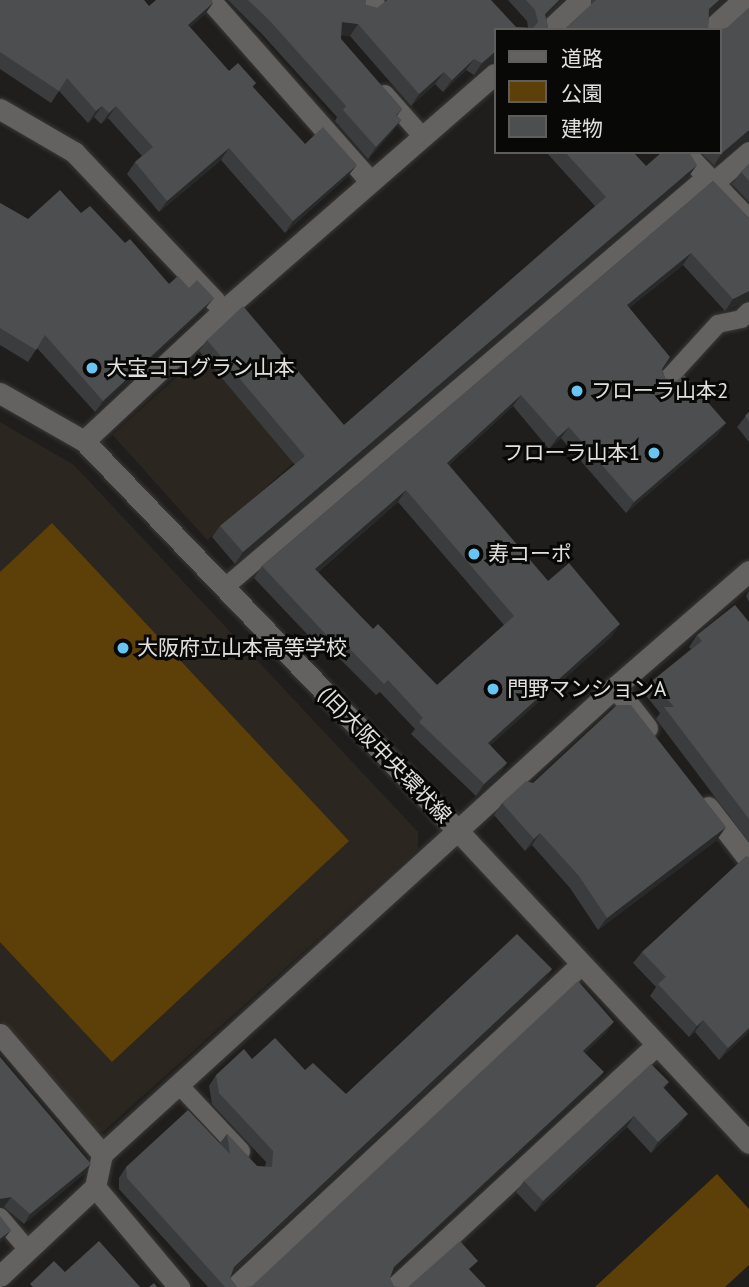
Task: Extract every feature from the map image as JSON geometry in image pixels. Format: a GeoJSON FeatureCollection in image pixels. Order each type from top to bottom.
{"type":"FeatureCollection","features":[{"type":"Feature","properties":{"kind":"street"},"geometry":{"type":"LineString","coordinates":[[210,0],[369,180]]}},
{"type":"Feature","properties":{"kind":"street"},"geometry":{"type":"LineString","coordinates":[[551,28],[581,0]]}},
{"type":"Feature","properties":{"kind":"street"},"geometry":{"type":"LineString","coordinates":[[712,28],[743,0]]}},
{"type":"Feature","properties":{"kind":"street"},"geometry":{"type":"LineString","coordinates":[[84,442],[224,310],[369,180],[494,75]]}},
{"type":"Feature","properties":{"kind":"street"},"geometry":{"type":"LineString","coordinates":[[0,109],[74,152],[224,310]]}},
{"type":"Feature","properties":{"kind":"street"},"geometry":{"type":"LineString","coordinates":[[710,180],[749,152]]}},
{"type":"Feature","properties":{"kind":"street"},"geometry":{"type":"LineString","coordinates":[[686,154],[749,220]]}},
{"type":"Feature","properties":{"kind":"street","name":"(旧)大阪中央環状線"},"geometry":{"type":"LineString","coordinates":[[0,393],[84,442],[459,832],[749,1143]]}},
{"type":"Feature","properties":{"kind":"street"},"geometry":{"type":"LineString","coordinates":[[0,1276],[95,1186],[102,1154],[459,832],[615,687],[749,571]]}},
{"type":"Feature","properties":{"kind":"street"},"geometry":{"type":"LineString","coordinates":[[724,591],[741,614]]}},
{"type":"Feature","properties":{"kind":"street"},"geometry":{"type":"LineString","coordinates":[[615,687],[657,741]]}},
{"type":"Feature","properties":{"kind":"street"},"geometry":{"type":"LineString","coordinates":[[690,784],[749,860]]}},
{"type":"Feature","properties":{"kind":"street"},"geometry":{"type":"LineString","coordinates":[[235,1287],[581,964]]}},
{"type":"Feature","properties":{"kind":"street"},"geometry":{"type":"LineString","coordinates":[[0,1034],[102,1154]]}},
{"type":"Feature","properties":{"kind":"street"},"geometry":{"type":"LineString","coordinates":[[395,1287],[656,1045]]}},
{"type":"Feature","properties":{"kind":"street"},"geometry":{"type":"LineString","coordinates":[[95,1186],[179,1287]]}},
{"type":"Feature","properties":{"kind":"lane"},"geometry":{"type":"LineString","coordinates":[[377,84],[422,136]]}},
{"type":"Feature","properties":{"kind":"lane"},"geometry":{"type":"LineString","coordinates":[[224,588],[710,180]]}},
{"type":"Feature","properties":{"kind":"lane"},"geometry":{"type":"LineString","coordinates":[[665,382],[718,324],[741,319],[749,311]]}},
{"type":"Feature","properties":{"kind":"lane"},"geometry":{"type":"LineString","coordinates":[[180,1085],[257,1170]]}},
{"type":"Feature","properties":{"kind":"lane"},"geometry":{"type":"LineString","coordinates":[[0,1217],[28,1250]]}},
{"type":"Feature","properties":{"kind":"shaded area"},"geometry":{"type":"Polygon","coordinates":[[[241,319],[336,425],[207,540],[112,435],[241,319]]]}},
{"type":"Feature","properties":{"kind":"shaded area","name":"大阪府立山本高等学校"},"geometry":{"type":"Polygon","coordinates":[[[0,422],[74,465],[418,832],[418,849],[103,1132],[91,1130],[0,1020],[0,422]]]}},
{"type":"Feature","properties":{"kind":"green space","name":"大阪府立山本高等学校"},"geometry":{"type":"Polygon","coordinates":[[[52,523],[349,841],[112,1062],[0,942],[0,572],[52,523]]]}},
{"type":"Feature","properties":{"kind":"green space"},"geometry":{"type":"Polygon","coordinates":[[[717,1174],[749,1209],[749,1265],[725,1287],[595,1287],[717,1174]]]}},
{"type":"Feature","properties":{"kind":"building"},"geometry":{"type":"Polygon","coordinates":[[[0,0],[144,0],[149,6],[156,0],[212,0],[213,3],[188,25],[229,71],[238,63],[256,83],[252,86],[305,144],[323,127],[357,165],[293,221],[229,148],[167,201],[135,162],[153,147],[116,106],[109,113],[102,106],[96,111],[67,78],[59,91],[0,52],[0,0]]]}},
{"type":"Feature","properties":{"kind":"building"},"geometry":{"type":"Polygon","coordinates":[[[248,0],[366,0],[366,5],[377,8],[387,0],[491,0],[516,27],[533,28],[494,28],[494,53],[482,63],[474,59],[452,80],[444,72],[419,94],[358,24],[342,22],[341,39],[402,109],[396,115],[401,120],[376,147],[343,110],[346,106],[248,0]]]}},
{"type":"Feature","properties":{"kind":"building"},"geometry":{"type":"Polygon","coordinates":[[[526,0],[559,0],[545,14],[548,28],[533,28],[538,22],[535,10],[526,0]]]}},
{"type":"Feature","properties":{"kind":"building"},"geometry":{"type":"Polygon","coordinates":[[[596,0],[719,0],[709,9],[708,27],[566,28],[596,0]]]}},
{"type":"Feature","properties":{"kind":"building"},"geometry":{"type":"Polygon","coordinates":[[[749,8],[749,130],[722,153],[721,30],[727,28],[749,8]]]}},
{"type":"Feature","properties":{"kind":"building"},"geometry":{"type":"Polygon","coordinates":[[[567,154],[635,154],[646,166],[660,154],[690,154],[697,165],[243,552],[220,526],[305,456],[207,340],[243,306],[344,425],[606,197],[567,154]]]}},
{"type":"Feature","properties":{"kind":"building"},"geometry":{"type":"Polygon","coordinates":[[[749,164],[749,181],[741,172],[749,164]]]}},
{"type":"Feature","properties":{"kind":"building"},"geometry":{"type":"Polygon","coordinates":[[[713,181],[749,218],[749,291],[733,299],[691,253],[627,305],[670,357],[662,369],[665,378],[676,381],[684,375],[726,423],[634,502],[569,427],[558,437],[521,395],[447,463],[548,581],[569,563],[620,624],[488,743],[507,763],[484,784],[419,722],[423,718],[388,680],[384,684],[337,636],[332,641],[262,566],[713,181]],[[406,490],[315,569],[373,629],[378,624],[437,685],[514,616],[406,490]]]}},
{"type":"Feature","properties":{"kind":"building"},"geometry":{"type":"Polygon","coordinates":[[[60,190],[81,213],[90,206],[125,243],[130,239],[169,284],[178,276],[189,288],[197,280],[214,298],[103,401],[45,335],[36,350],[0,328],[0,203],[28,219],[60,190]]]}},
{"type":"Feature","properties":{"kind":"building"},"geometry":{"type":"Polygon","coordinates":[[[735,605],[749,622],[749,819],[664,707],[674,707],[652,681],[702,641],[697,635],[735,605]]]}},
{"type":"Feature","properties":{"kind":"building"},"geometry":{"type":"Polygon","coordinates":[[[617,705],[631,705],[726,827],[607,918],[579,876],[540,833],[534,839],[502,803],[526,781],[533,783],[617,705]]]}},
{"type":"Feature","properties":{"kind":"building"},"geometry":{"type":"Polygon","coordinates":[[[746,856],[749,857],[749,1028],[728,1048],[703,1020],[697,1026],[658,984],[666,977],[642,952],[746,856]]]}},
{"type":"Feature","properties":{"kind":"building"},"geometry":{"type":"Polygon","coordinates":[[[517,934],[552,969],[234,1267],[230,1278],[237,1287],[225,1287],[127,1178],[126,1167],[188,1110],[230,1154],[227,1134],[257,1166],[272,1167],[273,1151],[219,1093],[216,1075],[244,1049],[252,1059],[275,1038],[305,1070],[313,1063],[346,1094],[517,934]]]}},
{"type":"Feature","properties":{"kind":"building"},"geometry":{"type":"Polygon","coordinates":[[[578,981],[614,1022],[583,1051],[604,1072],[394,1267],[390,1278],[394,1286],[399,1287],[245,1287],[252,1286],[578,981]]]}},
{"type":"Feature","properties":{"kind":"building"},"geometry":{"type":"Polygon","coordinates":[[[0,1057],[91,1164],[30,1214],[11,1197],[0,1199],[0,1057]]]}},
{"type":"Feature","properties":{"kind":"building"},"geometry":{"type":"Polygon","coordinates":[[[651,1064],[669,1082],[663,1087],[688,1114],[658,1142],[634,1116],[543,1201],[524,1181],[651,1064]]]}},
{"type":"Feature","properties":{"kind":"building"},"geometry":{"type":"Polygon","coordinates":[[[0,1216],[11,1230],[0,1239],[0,1216]]]}},
{"type":"Feature","properties":{"kind":"building"},"geometry":{"type":"Polygon","coordinates":[[[99,1241],[140,1287],[33,1287],[30,1284],[54,1261],[65,1272],[99,1241]]]}},
{"type":"Feature","properties":{"kind":"building"},"geometry":{"type":"Polygon","coordinates":[[[460,1241],[478,1261],[469,1269],[486,1287],[408,1287],[460,1241]]]}},
{"type":"Feature","properties":{"kind":"place","name":"大宝ココグラン山本"},"geometry":{"type":"Point","coordinates":[92,368]}},
{"type":"Feature","properties":{"kind":"place","name":"フローラ山本2"},"geometry":{"type":"Point","coordinates":[577,391]}},
{"type":"Feature","properties":{"kind":"place","name":"フローラ山本1"},"geometry":{"type":"Point","coordinates":[654,453]}},
{"type":"Feature","properties":{"kind":"place","name":"寿コーポ"},"geometry":{"type":"Point","coordinates":[474,554]}},
{"type":"Feature","properties":{"kind":"place","name":"大阪府立山本高等学校"},"geometry":{"type":"Point","coordinates":[123,648]}},
{"type":"Feature","properties":{"kind":"place","name":"門野マンションA"},"geometry":{"type":"Point","coordinates":[493,689]}}]}
